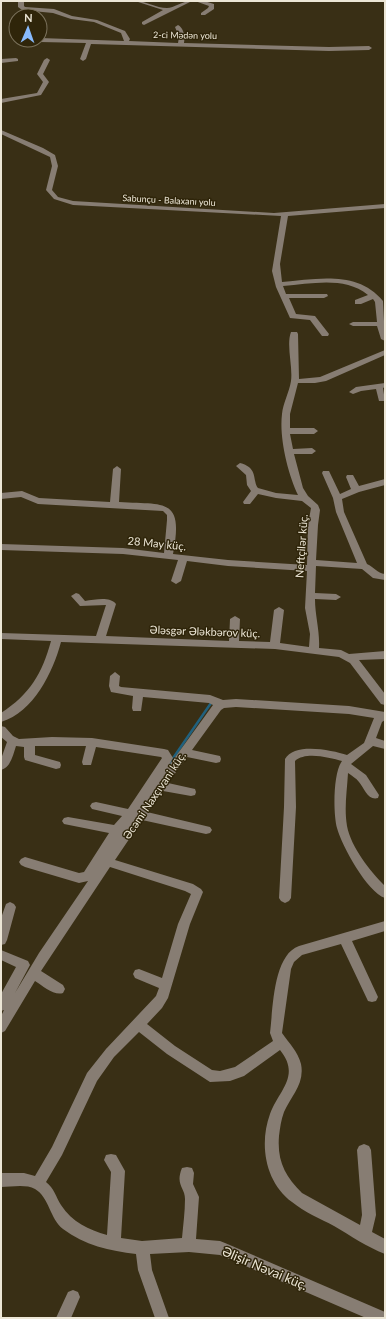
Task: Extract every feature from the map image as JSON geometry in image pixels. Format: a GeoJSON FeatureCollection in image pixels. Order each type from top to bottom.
{"type":"FeatureCollection","features":[{"type":"Feature","properties":{"kind":"street"},"geometry":{"type":"LineString","coordinates":[[21,1],[21,7],[24,9],[54,11],[71,17],[102,23],[123,32],[128,39],[126,42]]}},
{"type":"Feature","properties":{"kind":"street"},"geometry":{"type":"LineString","coordinates":[[138,1],[168,10]]}},
{"type":"Feature","properties":{"kind":"street"},"geometry":{"type":"LineString","coordinates":[[144,24],[168,10],[189,1]]}},
{"type":"Feature","properties":{"kind":"street"},"geometry":{"type":"LineString","coordinates":[[198,1],[207,3],[212,7],[203,14]]}},
{"type":"Feature","properties":{"kind":"street"},"geometry":{"type":"LineString","coordinates":[[199,8],[207,3]]}},
{"type":"Feature","properties":{"kind":"street"},"geometry":{"type":"LineString","coordinates":[[178,27],[182,37],[181,44]]}},
{"type":"Feature","properties":{"kind":"street","name":"2-ci Mədən yolu"},"geometry":{"type":"LineString","coordinates":[[48,40],[329,49],[369,48]]}},
{"type":"Feature","properties":{"kind":"street"},"geometry":{"type":"LineString","coordinates":[[83,59],[89,42]]}},
{"type":"Feature","properties":{"kind":"street"},"geometry":{"type":"LineString","coordinates":[[1,61],[16,60]]}},
{"type":"Feature","properties":{"kind":"street"},"geometry":{"type":"LineString","coordinates":[[1,101],[39,94],[46,82],[40,74],[47,60]]}},
{"type":"Feature","properties":{"kind":"street","name":"Sabunçu - Balaxanı yolu"},"geometry":{"type":"LineString","coordinates":[[1,132],[41,149],[52,156],[55,166],[49,190],[52,195],[61,200],[89,204],[285,215],[385,206]]}},
{"type":"Feature","properties":{"kind":"street"},"geometry":{"type":"LineString","coordinates":[[285,215],[285,224],[276,270],[284,296],[293,316],[312,318],[325,334]]}},
{"type":"Feature","properties":{"kind":"street"},"geometry":{"type":"LineString","coordinates":[[280,284],[343,281],[354,284],[380,301],[380,324],[385,339]]}},
{"type":"Feature","properties":{"kind":"street"},"geometry":{"type":"LineString","coordinates":[[284,296],[324,296]]}},
{"type":"Feature","properties":{"kind":"street"},"geometry":{"type":"LineString","coordinates":[[358,302],[374,296]]}},
{"type":"Feature","properties":{"kind":"street"},"geometry":{"type":"LineString","coordinates":[[353,324],[380,324]]}},
{"type":"Feature","properties":{"kind":"street","name":"Neftçilər küç."},"geometry":{"type":"LineString","coordinates":[[294,334],[295,380],[286,414],[286,431],[289,452],[299,488],[304,498],[315,507],[316,510],[310,596],[310,616],[315,641],[314,651]]}},
{"type":"Feature","properties":{"kind":"street"},"geometry":{"type":"LineString","coordinates":[[295,380],[315,381],[323,379],[385,352]]}},
{"type":"Feature","properties":{"kind":"street"},"geometry":{"type":"LineString","coordinates":[[353,392],[358,389],[382,385],[382,399]]}},
{"type":"Feature","properties":{"kind":"street"},"geometry":{"type":"LineString","coordinates":[[286,431],[314,431]]}},
{"type":"Feature","properties":{"kind":"street"},"geometry":{"type":"LineString","coordinates":[[289,452],[312,451]]}},
{"type":"Feature","properties":{"kind":"street"},"geometry":{"type":"LineString","coordinates":[[240,466],[250,474],[251,485],[256,490],[294,499],[304,498]]}},
{"type":"Feature","properties":{"kind":"street"},"geometry":{"type":"LineString","coordinates":[[114,503],[117,469]]}},
{"type":"Feature","properties":{"kind":"street"},"geometry":{"type":"LineString","coordinates":[[326,473],[337,498],[340,512],[363,566]]}},
{"type":"Feature","properties":{"kind":"street"},"geometry":{"type":"LineString","coordinates":[[350,477],[356,490]]}},
{"type":"Feature","properties":{"kind":"street"},"geometry":{"type":"LineString","coordinates":[[337,498],[356,490],[385,482]]}},
{"type":"Feature","properties":{"kind":"street"},"geometry":{"type":"LineString","coordinates":[[247,502],[256,490]]}},
{"type":"Feature","properties":{"kind":"street"},"geometry":{"type":"LineString","coordinates":[[1,496],[22,494],[38,501],[114,503],[166,509],[171,515],[172,533],[168,555]]}},
{"type":"Feature","properties":{"kind":"street","name":"28 May küç."},"geometry":{"type":"LineString","coordinates":[[1,547],[123,551],[235,563],[311,566],[363,566],[368,568],[376,576],[385,577]]}},
{"type":"Feature","properties":{"kind":"street"},"geometry":{"type":"LineString","coordinates":[[176,581],[184,557]]}},
{"type":"Feature","properties":{"kind":"street"},"geometry":{"type":"LineString","coordinates":[[76,596],[83,604],[107,602],[111,604],[100,639]]}},
{"type":"Feature","properties":{"kind":"street"},"geometry":{"type":"LineString","coordinates":[[310,596],[336,597]]}},
{"type":"Feature","properties":{"kind":"street"},"geometry":{"type":"LineString","coordinates":[[275,646],[279,610]]}},
{"type":"Feature","properties":{"kind":"street"},"geometry":{"type":"LineString","coordinates":[[234,644],[235,619]]}},
{"type":"Feature","properties":{"kind":"street","name":"Ələsgər Ələkbərov küç."},"geometry":{"type":"LineString","coordinates":[[1,636],[275,646],[350,657],[385,655]]}},
{"type":"Feature","properties":{"kind":"street"},"geometry":{"type":"LineString","coordinates":[[1,718],[22,705],[35,691],[44,678],[49,666],[57,638]]}},
{"type":"Feature","properties":{"kind":"street"},"geometry":{"type":"LineString","coordinates":[[350,657],[385,701]]}},
{"type":"Feature","properties":{"kind":"street"},"geometry":{"type":"LineString","coordinates":[[115,676],[115,689],[138,694],[210,699],[222,704],[236,703],[349,710],[383,716]]}},
{"type":"Feature","properties":{"kind":"street"},"geometry":{"type":"LineString","coordinates":[[137,708],[138,694]]}},
{"type":"Feature","properties":{"kind":"street","name":"Əcəmi Naxçıvani küç."},"geometry":{"type":"LineString","coordinates":[[1,1027],[33,973],[108,862],[123,830],[160,786],[212,712],[222,704]]}},
{"type":"Feature","properties":{"kind":"street"},"geometry":{"type":"LineString","coordinates":[[383,716],[376,724],[368,745],[347,762],[342,773],[340,804],[343,831],[351,849],[373,881],[385,893]]}},
{"type":"Feature","properties":{"kind":"street"},"geometry":{"type":"LineString","coordinates":[[1,730],[12,742],[92,742],[164,753],[168,758],[135,814]]}},
{"type":"Feature","properties":{"kind":"street"},"geometry":{"type":"LineString","coordinates":[[371,740],[385,745]]}},
{"type":"Feature","properties":{"kind":"street"},"geometry":{"type":"LineString","coordinates":[[1,766],[6,760],[12,742]]}},
{"type":"Feature","properties":{"kind":"street"},"geometry":{"type":"LineString","coordinates":[[87,762],[92,742]]}},
{"type":"Feature","properties":{"kind":"street"},"geometry":{"type":"LineString","coordinates":[[30,743],[29,757],[56,765]]}},
{"type":"Feature","properties":{"kind":"street"},"geometry":{"type":"LineString","coordinates":[[183,752],[216,759]]}},
{"type":"Feature","properties":{"kind":"street"},"geometry":{"type":"LineString","coordinates":[[285,898],[290,807],[290,759],[292,755],[298,753],[324,754],[347,762],[362,778],[374,795]]}},
{"type":"Feature","properties":{"kind":"street"},"geometry":{"type":"LineString","coordinates":[[160,786],[191,792]]}},
{"type":"Feature","properties":{"kind":"street"},"geometry":{"type":"LineString","coordinates":[[96,806],[206,830]]}},
{"type":"Feature","properties":{"kind":"street"},"geometry":{"type":"LineString","coordinates":[[25,862],[83,878],[88,876],[93,870],[123,830],[68,821]]}},
{"type":"Feature","properties":{"kind":"street"},"geometry":{"type":"LineString","coordinates":[[1,1180],[24,1180],[38,1183],[57,1151],[92,1077],[110,1053],[158,1004],[166,986],[184,924],[197,892],[189,888],[108,862]]}},
{"type":"Feature","properties":{"kind":"street"},"geometry":{"type":"LineString","coordinates":[[1,940],[10,907]]}},
{"type":"Feature","properties":{"kind":"street"},"geometry":{"type":"LineString","coordinates":[[385,926],[345,939],[299,951],[289,960],[285,969],[276,1027],[277,1036],[291,1053],[295,1069],[292,1089],[276,1116],[271,1149],[275,1170],[287,1188],[297,1198],[385,1247]]}},
{"type":"Feature","properties":{"kind":"street"},"geometry":{"type":"LineString","coordinates":[[345,939],[372,997]]}},
{"type":"Feature","properties":{"kind":"street"},"geometry":{"type":"LineString","coordinates":[[1,955],[24,964],[1,1006]]}},
{"type":"Feature","properties":{"kind":"street"},"geometry":{"type":"LineString","coordinates":[[33,973],[59,989]]}},
{"type":"Feature","properties":{"kind":"street"},"geometry":{"type":"LineString","coordinates":[[139,974],[166,986]]}},
{"type":"Feature","properties":{"kind":"street"},"geometry":{"type":"LineString","coordinates":[[138,1024],[210,1076],[217,1077],[227,1077],[239,1072],[281,1042]]}},
{"type":"Feature","properties":{"kind":"street"},"geometry":{"type":"LineString","coordinates":[[364,1150],[369,1215],[364,1236]]}},
{"type":"Feature","properties":{"kind":"street"},"geometry":{"type":"LineString","coordinates":[[111,1160],[118,1171],[116,1224],[113,1244]]}},
{"type":"Feature","properties":{"kind":"street"},"geometry":{"type":"LineString","coordinates":[[187,1173],[186,1184],[192,1197],[190,1245]]}},
{"type":"Feature","properties":{"kind":"street","name":"Əlişir Nəvai küç."},"geometry":{"type":"LineString","coordinates":[[38,1183],[47,1191],[56,1210],[67,1224],[90,1237],[113,1244],[142,1248],[190,1245],[220,1248],[383,1318]]}},
{"type":"Feature","properties":{"kind":"street"},"geometry":{"type":"LineString","coordinates":[[142,1248],[145,1270],[162,1318]]}},
{"type":"Feature","properties":{"kind":"street"},"geometry":{"type":"LineString","coordinates":[[63,1318],[73,1297]]}},
{"type":"Feature","properties":{"kind":"waterway"},"geometry":{"type":"LineString","coordinates":[[167,767],[211,703]]}}]}
